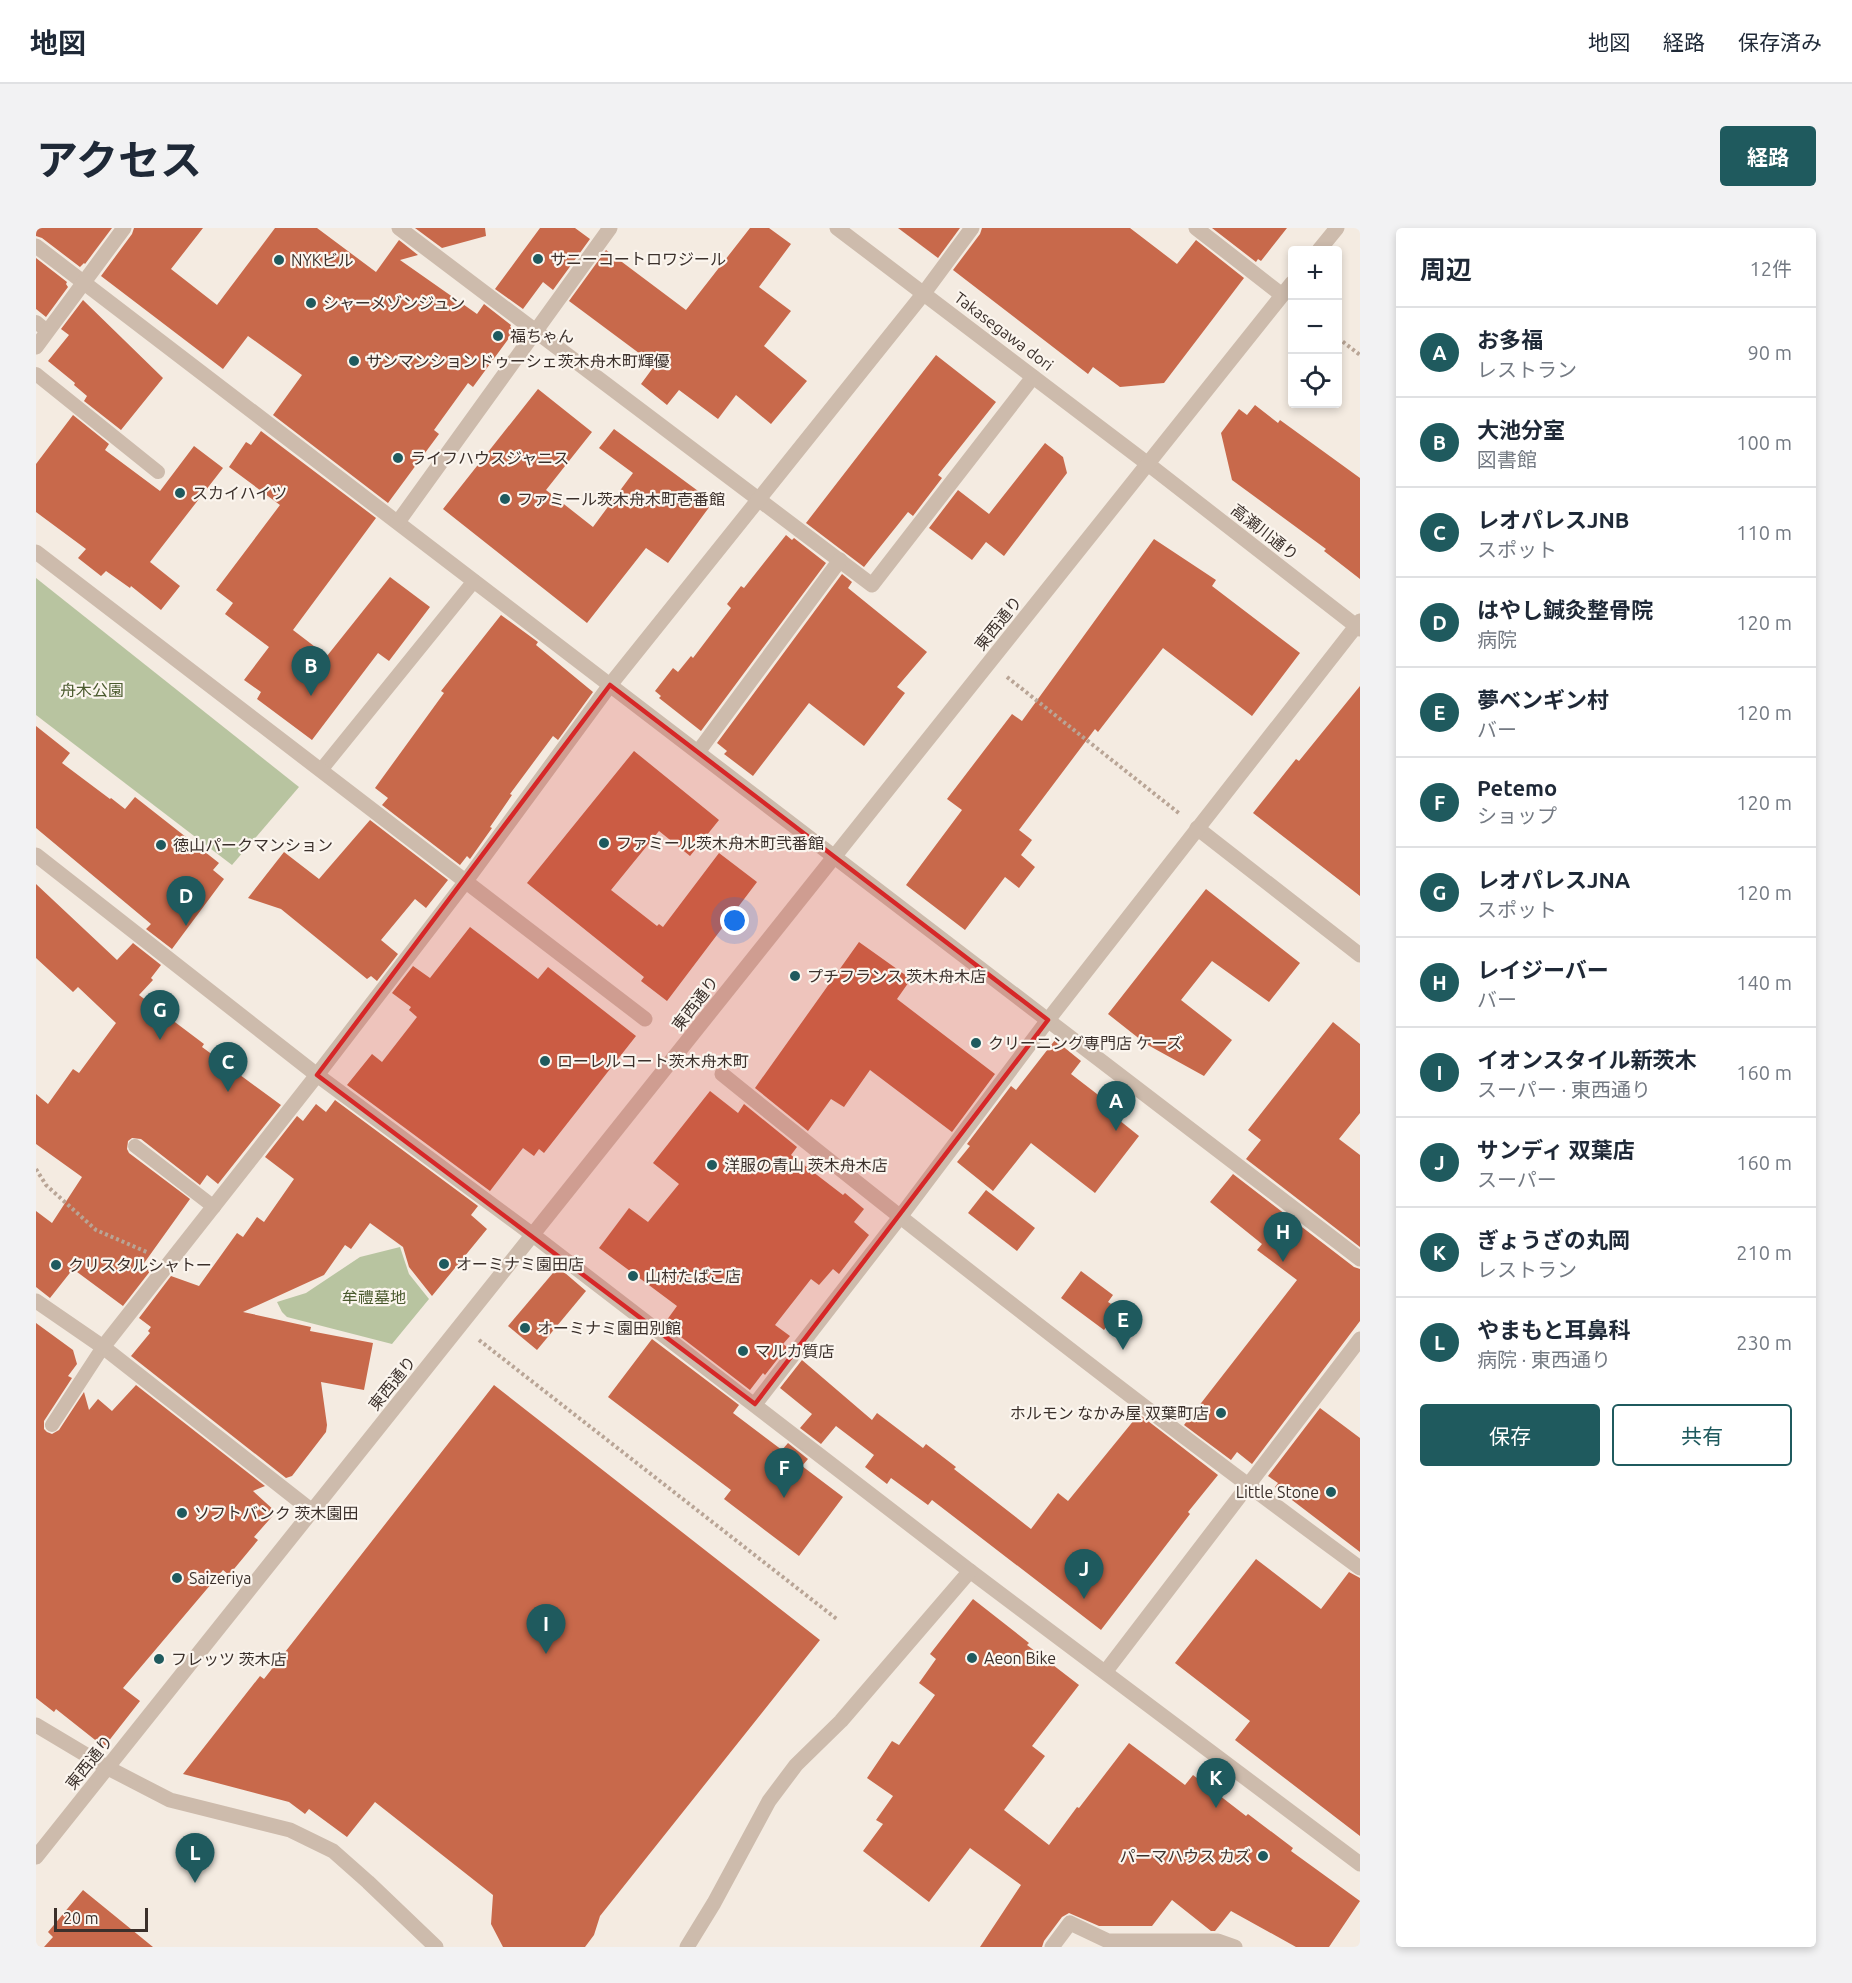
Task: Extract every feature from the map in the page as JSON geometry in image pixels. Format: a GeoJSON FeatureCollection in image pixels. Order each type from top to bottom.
{"type":"FeatureCollection","features":[{"type":"Feature","properties":{"kind":"street"},"geometry":{"type":"LineString","coordinates":[[36,347],[42,327],[83,282],[124,228]]}},
{"type":"Feature","properties":{"kind":"street"},"geometry":{"type":"LineString","coordinates":[[399,228],[872,585],[1033,376]]}},
{"type":"Feature","properties":{"kind":"street"},"geometry":{"type":"LineString","coordinates":[[398,522],[610,228]]}},
{"type":"Feature","properties":{"kind":"street","name":"Takasegawa dori"},"geometry":{"type":"LineString","coordinates":[[837,228],[1148,464]]}},
{"type":"Feature","properties":{"kind":"street"},"geometry":{"type":"LineString","coordinates":[[103,1347],[466,881],[610,685],[924,293],[972,228]]}},
{"type":"Feature","properties":{"kind":"street"},"geometry":{"type":"LineString","coordinates":[[1196,228],[1282,295]]}},
{"type":"Feature","properties":{"kind":"street"},"geometry":{"type":"LineString","coordinates":[[1322,246],[1337,228]]}},
{"type":"Feature","properties":{"kind":"street"},"geometry":{"type":"LineString","coordinates":[[36,246],[1360,1259]]}},
{"type":"Feature","properties":{"kind":"street","name":"東西通り"},"geometry":{"type":"LineString","coordinates":[[36,1857],[1288,288]]}},
{"type":"Feature","properties":{"kind":"street","name":"高瀬川通り"},"geometry":{"type":"LineString","coordinates":[[1148,464],[1359,625]]}},
{"type":"Feature","properties":{"kind":"street"},"geometry":{"type":"LineString","coordinates":[[36,552],[645,1019]]}},
{"type":"Feature","properties":{"kind":"street"},"geometry":{"type":"LineString","coordinates":[[698,753],[840,561]]}},
{"type":"Feature","properties":{"kind":"street"},"geometry":{"type":"LineString","coordinates":[[754,1404],[1197,828],[1359,625]]}},
{"type":"Feature","properties":{"kind":"street"},"geometry":{"type":"LineString","coordinates":[[1197,828],[1360,956]]}},
{"type":"Feature","properties":{"kind":"street"},"geometry":{"type":"LineString","coordinates":[[36,855],[317,1075],[533,1235],[970,1571],[1360,1864]]}},
{"type":"Feature","properties":{"kind":"street"},"geometry":{"type":"LineString","coordinates":[[722,1074],[900,1217],[1248,1486],[1360,1568]]}},
{"type":"Feature","properties":{"kind":"street"},"geometry":{"type":"LineString","coordinates":[[36,1301],[103,1347],[312,1511]]}},
{"type":"Feature","properties":{"kind":"street"},"geometry":{"type":"LineString","coordinates":[[1106,1671],[1360,1339]]}},
{"type":"Feature","properties":{"kind":"street"},"geometry":{"type":"LineString","coordinates":[[687,1947],[714,1903],[768,1801],[796,1765],[841,1721],[970,1571]]}},
{"type":"Feature","properties":{"kind":"street"},"geometry":{"type":"LineString","coordinates":[[36,1725],[108,1768],[170,1800],[290,1830],[333,1851],[436,1947]]}},
{"type":"Feature","properties":{"kind":"street"},"geometry":{"type":"LineString","coordinates":[[1052,1947],[1070,1923],[1108,1941],[1218,1941],[1235,1947]]}},
{"type":"Feature","properties":{"kind":"lane"},"geometry":{"type":"LineString","coordinates":[[36,374],[158,472]]}},
{"type":"Feature","properties":{"kind":"lane"},"geometry":{"type":"LineString","coordinates":[[321,771],[474,581]]}},
{"type":"Feature","properties":{"kind":"lane"},"geometry":{"type":"LineString","coordinates":[[135,1146],[214,1207]]}},
{"type":"Feature","properties":{"kind":"lane"},"geometry":{"type":"LineString","coordinates":[[52,1425],[103,1347]]}},
{"type":"Feature","properties":{"kind":"path"},"geometry":{"type":"LineString","coordinates":[[1342,341],[1360,355]]}},
{"type":"Feature","properties":{"kind":"path"},"geometry":{"type":"LineString","coordinates":[[989,663],[1197,828]]}},
{"type":"Feature","properties":{"kind":"path"},"geometry":{"type":"LineString","coordinates":[[36,1169],[46,1185],[96,1230],[169,1263]]}},
{"type":"Feature","properties":{"kind":"path"},"geometry":{"type":"LineString","coordinates":[[460,1326],[838,1620]]}},
{"type":"Feature","properties":{"kind":"highlighted area"},"geometry":{"type":"Polygon","coordinates":[[[610,685],[1048,1020],[755,1404],[317,1075],[610,685]]]}},
{"type":"Feature","properties":{"kind":"green space","name":"舟木公園"},"geometry":{"type":"Polygon","coordinates":[[[36,578],[299,787],[232,865],[36,715],[36,578]]]}},
{"type":"Feature","properties":{"kind":"green space","name":"牟禮墓地"},"geometry":{"type":"Polygon","coordinates":[[[400,1247],[409,1274],[429,1299],[392,1344],[287,1317],[277,1302],[306,1293],[360,1257],[400,1247]]]}},
{"type":"Feature","properties":{"kind":"building"},"geometry":{"type":"Polygon","coordinates":[[[36,228],[112,228],[85,264],[80,267],[42,238],[36,236],[36,228]]]}},
{"type":"Feature","properties":{"kind":"building"},"geometry":{"type":"Polygon","coordinates":[[[134,228],[203,228],[171,269],[217,305],[275,228],[317,228],[376,272],[399,240],[418,255],[400,260],[477,314],[484,304],[515,330],[473,387],[468,383],[434,430],[439,434],[388,503],[273,415],[302,375],[248,336],[223,369],[101,276],[134,228]]]}},
{"type":"Feature","properties":{"kind":"building"},"geometry":{"type":"Polygon","coordinates":[[[415,228],[485,228],[486,236],[442,248],[415,228]]]}},
{"type":"Feature","properties":{"kind":"building","name":"サニーコートロワジール"},"geometry":{"type":"Polygon","coordinates":[[[540,228],[575,228],[590,239],[553,290],[543,282],[523,309],[495,289],[540,228]]]}},
{"type":"Feature","properties":{"kind":"building"},"geometry":{"type":"Polygon","coordinates":[[[750,228],[769,228],[791,244],[759,287],[791,311],[764,346],[807,381],[771,424],[736,395],[718,419],[679,390],[667,405],[641,384],[655,365],[569,301],[606,250],[686,310],[750,228]]]}},
{"type":"Feature","properties":{"kind":"building"},"geometry":{"type":"Polygon","coordinates":[[[898,228],[960,228],[938,258],[898,228]]]}},
{"type":"Feature","properties":{"kind":"building"},"geometry":{"type":"Polygon","coordinates":[[[982,228],[1130,228],[1177,264],[1196,240],[1244,278],[1164,383],[1120,387],[1093,367],[1088,374],[953,270],[982,228]]]}},
{"type":"Feature","properties":{"kind":"building"},"geometry":{"type":"Polygon","coordinates":[[[1212,228],[1287,228],[1261,261],[1258,259],[1256,262],[1212,228]]]}},
{"type":"Feature","properties":{"kind":"building"},"geometry":{"type":"Polygon","coordinates":[[[36,258],[67,282],[68,287],[46,317],[36,309],[36,258]]]}},
{"type":"Feature","properties":{"kind":"building"},"geometry":{"type":"Polygon","coordinates":[[[83,300],[163,378],[121,430],[84,401],[87,396],[48,361],[69,335],[61,329],[83,300]]]}},
{"type":"Feature","properties":{"kind":"building"},"geometry":{"type":"Polygon","coordinates":[[[936,355],[996,402],[938,475],[942,478],[913,516],[908,512],[864,567],[806,523],[936,355]]]}},
{"type":"Feature","properties":{"kind":"building","name":"ファミール茨木舟木町壱番館"},"geometry":{"type":"Polygon","coordinates":[[[538,389],[592,432],[546,490],[593,527],[633,473],[599,448],[614,429],[713,502],[668,563],[646,548],[587,623],[443,509],[538,389]]]}},
{"type":"Feature","properties":{"kind":"building"},"geometry":{"type":"Polygon","coordinates":[[[1255,405],[1278,423],[1280,420],[1360,478],[1360,579],[1324,551],[1326,549],[1232,480],[1221,433],[1239,409],[1247,415],[1255,405]]]}},
{"type":"Feature","properties":{"kind":"building"},"geometry":{"type":"Polygon","coordinates":[[[73,415],[109,444],[105,450],[160,491],[194,446],[223,468],[150,562],[180,586],[161,610],[131,586],[130,588],[106,571],[101,576],[78,558],[86,549],[36,512],[36,464],[73,415]]]}},
{"type":"Feature","properties":{"kind":"building"},"geometry":{"type":"Polygon","coordinates":[[[261,431],[376,518],[293,630],[327,656],[390,577],[430,607],[389,661],[378,653],[312,740],[257,699],[261,692],[244,680],[269,647],[225,614],[233,603],[216,590],[280,505],[229,467],[246,442],[251,445],[261,431]]]}},
{"type":"Feature","properties":{"kind":"building"},"geometry":{"type":"Polygon","coordinates":[[[1045,443],[1063,457],[1067,473],[1004,556],[986,542],[972,560],[929,528],[958,490],[989,514],[1045,443]]]}},
{"type":"Feature","properties":{"kind":"building"},"geometry":{"type":"Polygon","coordinates":[[[786,535],[792,540],[794,538],[826,563],[701,731],[659,698],[661,696],[655,691],[673,668],[678,672],[691,656],[693,658],[731,608],[727,604],[741,586],[744,588],[786,535]]]}},
{"type":"Feature","properties":{"kind":"building"},"geometry":{"type":"Polygon","coordinates":[[[1154,539],[1216,580],[1212,586],[1300,653],[1252,716],[1163,648],[1098,732],[1095,729],[1019,830],[1032,840],[1021,855],[1035,867],[1019,888],[1005,877],[965,930],[906,885],[962,810],[947,799],[1012,714],[1022,721],[1154,539]]]}},
{"type":"Feature","properties":{"kind":"building"},"geometry":{"type":"Polygon","coordinates":[[[842,574],[852,582],[848,588],[927,652],[897,687],[905,693],[864,746],[809,703],[753,776],[724,754],[727,751],[717,743],[842,574]]]}},
{"type":"Feature","properties":{"kind":"building"},"geometry":{"type":"Polygon","coordinates":[[[501,615],[538,642],[536,645],[593,692],[558,740],[553,736],[510,794],[512,795],[490,827],[492,828],[470,859],[467,856],[460,865],[382,805],[388,798],[375,788],[444,693],[441,691],[501,615]]]}},
{"type":"Feature","properties":{"kind":"building"},"geometry":{"type":"Polygon","coordinates":[[[1360,686],[1360,896],[1253,813],[1296,759],[1299,761],[1360,686]]]}},
{"type":"Feature","properties":{"kind":"building"},"geometry":{"type":"Polygon","coordinates":[[[36,726],[70,753],[62,763],[110,799],[125,809],[135,797],[219,863],[213,870],[224,879],[172,949],[146,929],[151,924],[36,828],[36,726]]]}},
{"type":"Feature","properties":{"kind":"building","name":"ファミール茨木舟木町弐番館"},"geometry":{"type":"Polygon","coordinates":[[[634,751],[719,820],[690,856],[659,831],[611,890],[657,926],[659,924],[663,927],[719,853],[757,882],[667,1001],[641,981],[644,977],[527,883],[634,751]]]}},
{"type":"Feature","properties":{"kind":"building"},"geometry":{"type":"Polygon","coordinates":[[[370,820],[448,880],[426,908],[415,899],[381,940],[398,954],[377,981],[371,976],[367,979],[281,909],[248,898],[284,852],[319,879],[370,820]]]}},
{"type":"Feature","properties":{"kind":"building"},"geometry":{"type":"Polygon","coordinates":[[[36,884],[117,960],[133,943],[161,965],[151,978],[153,980],[139,995],[204,1044],[202,1047],[281,1105],[218,1184],[207,1175],[200,1185],[141,1139],[132,1138],[128,1141],[129,1153],[190,1199],[142,1266],[151,1270],[123,1306],[73,1269],[50,1298],[36,1287],[36,1211],[52,1223],[82,1177],[36,1144],[36,1094],[48,1104],[73,1069],[79,1073],[116,1023],[78,987],[73,992],[36,958],[36,884]]]}},
{"type":"Feature","properties":{"kind":"building"},"geometry":{"type":"Polygon","coordinates":[[[1206,889],[1300,963],[1269,1002],[1212,961],[1181,1000],[1232,1040],[1204,1076],[1146,1044],[1108,1014],[1206,889]]]}},
{"type":"Feature","properties":{"kind":"building"},"geometry":{"type":"Polygon","coordinates":[[[470,927],[538,979],[548,967],[636,1036],[544,1153],[539,1149],[534,1156],[523,1148],[490,1191],[347,1085],[372,1054],[382,1062],[417,1017],[409,1010],[411,1007],[392,993],[413,966],[430,978],[470,927]]]}},
{"type":"Feature","properties":{"kind":"building"},"geometry":{"type":"Polygon","coordinates":[[[859,942],[911,979],[897,999],[995,1074],[952,1132],[870,1070],[844,1107],[831,1099],[808,1131],[755,1088],[859,942]]]}},
{"type":"Feature","properties":{"kind":"building"},"geometry":{"type":"Polygon","coordinates":[[[1333,1022],[1360,1044],[1360,1113],[1339,1139],[1360,1155],[1360,1247],[1246,1159],[1261,1140],[1248,1130],[1333,1022]]]}},
{"type":"Feature","properties":{"kind":"building"},"geometry":{"type":"Polygon","coordinates":[[[1055,1040],[1081,1061],[1071,1074],[1123,1114],[1119,1120],[1139,1136],[1095,1193],[1031,1143],[993,1191],[957,1162],[970,1146],[967,1144],[1011,1086],[1016,1090],[1055,1040]]]}},
{"type":"Feature","properties":{"kind":"building"},"geometry":{"type":"Polygon","coordinates":[[[710,1091],[738,1113],[744,1104],[797,1147],[791,1155],[864,1209],[854,1222],[869,1235],[839,1274],[833,1269],[819,1285],[811,1279],[775,1325],[790,1336],[783,1344],[787,1347],[750,1390],[664,1324],[677,1306],[599,1248],[629,1208],[648,1222],[679,1184],[653,1163],[710,1091]]]}},
{"type":"Feature","properties":{"kind":"building"},"geometry":{"type":"Polygon","coordinates":[[[335,1100],[478,1206],[471,1215],[487,1229],[432,1296],[409,1267],[403,1247],[370,1223],[351,1249],[345,1245],[324,1275],[243,1312],[311,1327],[310,1331],[373,1343],[364,1390],[321,1382],[326,1432],[292,1476],[286,1478],[131,1356],[150,1333],[148,1331],[151,1327],[139,1318],[171,1276],[199,1286],[237,1233],[243,1237],[257,1217],[264,1222],[294,1179],[265,1157],[297,1116],[303,1121],[316,1104],[326,1112],[335,1100]]]}},
{"type":"Feature","properties":{"kind":"building"},"geometry":{"type":"Polygon","coordinates":[[[1233,1174],[1354,1267],[1360,1269],[1360,1321],[1252,1464],[1237,1452],[1231,1460],[1184,1425],[1297,1280],[1257,1250],[1262,1244],[1210,1202],[1233,1174]]]}},
{"type":"Feature","properties":{"kind":"building"},"geometry":{"type":"Polygon","coordinates":[[[986,1190],[1035,1228],[1017,1251],[968,1213],[986,1190]]]}},
{"type":"Feature","properties":{"kind":"building"},"geometry":{"type":"Polygon","coordinates":[[[558,1267],[586,1291],[537,1350],[508,1326],[558,1267]]]}},
{"type":"Feature","properties":{"kind":"building"},"geometry":{"type":"Polygon","coordinates":[[[1081,1271],[1113,1295],[1108,1302],[1119,1309],[1104,1330],[1061,1298],[1081,1271]]]}},
{"type":"Feature","properties":{"kind":"building"},"geometry":{"type":"Polygon","coordinates":[[[36,1323],[73,1350],[77,1364],[68,1376],[72,1378],[44,1421],[44,1429],[47,1432],[52,1434],[59,1430],[84,1392],[89,1410],[98,1399],[112,1411],[136,1385],[265,1486],[253,1491],[276,1512],[254,1537],[258,1540],[229,1575],[223,1570],[123,1688],[140,1701],[104,1747],[56,1709],[54,1712],[36,1698],[36,1323]]]}},
{"type":"Feature","properties":{"kind":"building"},"geometry":{"type":"Polygon","coordinates":[[[652,1339],[739,1405],[733,1413],[782,1450],[788,1443],[808,1459],[802,1466],[843,1497],[799,1556],[724,1499],[731,1490],[608,1397],[652,1339]]]}},
{"type":"Feature","properties":{"kind":"building"},"geometry":{"type":"Polygon","coordinates":[[[802,1360],[872,1420],[877,1413],[923,1448],[926,1444],[956,1467],[954,1469],[1031,1529],[1058,1493],[1068,1501],[1139,1414],[1218,1475],[1101,1630],[932,1500],[928,1505],[891,1478],[887,1484],[865,1467],[874,1455],[836,1426],[821,1444],[800,1428],[812,1414],[780,1388],[802,1360]]]}},
{"type":"Feature","properties":{"kind":"building"},"geometry":{"type":"Polygon","coordinates":[[[494,1385],[820,1640],[600,1916],[594,1935],[585,1947],[503,1947],[491,1924],[493,1895],[375,1802],[347,1837],[309,1809],[305,1814],[289,1802],[183,1774],[260,1676],[264,1679],[494,1385]]]}},
{"type":"Feature","properties":{"kind":"building"},"geometry":{"type":"Polygon","coordinates":[[[1320,1408],[1360,1438],[1360,1552],[1275,1487],[1278,1483],[1268,1476],[1320,1408]]]}},
{"type":"Feature","properties":{"kind":"building"},"geometry":{"type":"Polygon","coordinates":[[[1256,1559],[1321,1609],[1349,1572],[1360,1578],[1360,1836],[1235,1740],[1250,1721],[1175,1663],[1256,1559]]]}},
{"type":"Feature","properties":{"kind":"building"},"geometry":{"type":"Polygon","coordinates":[[[973,1599],[1079,1685],[1032,1746],[1045,1756],[1004,1810],[1049,1845],[1129,1743],[1185,1785],[1193,1775],[1246,1816],[1248,1814],[1293,1848],[1291,1851],[1360,1901],[1329,1947],[1296,1947],[1231,1911],[1215,1931],[1211,1931],[1172,1900],[1152,1926],[1099,1926],[1069,1913],[1062,1917],[1042,1947],[980,1947],[1021,1885],[970,1848],[929,1902],[863,1851],[883,1824],[876,1820],[893,1796],[867,1778],[892,1741],[899,1745],[935,1695],[919,1683],[936,1659],[930,1654],[973,1599]]]}},
{"type":"Feature","properties":{"kind":"building"},"geometry":{"type":"Polygon","coordinates":[[[83,1890],[153,1947],[44,1947],[53,1937],[48,1932],[83,1890]]]}},
{"type":"Feature","properties":{"kind":"place","name":"サニーコートロワジール"},"geometry":{"type":"Point","coordinates":[538,259]}},
{"type":"Feature","properties":{"kind":"place","name":"NYKビル"},"geometry":{"type":"Point","coordinates":[279,260]}},
{"type":"Feature","properties":{"kind":"place","name":"シャーメゾンジュン"},"geometry":{"type":"Point","coordinates":[311,303]}},
{"type":"Feature","properties":{"kind":"place","name":"福ちゃん"},"geometry":{"type":"Point","coordinates":[498,336]}},
{"type":"Feature","properties":{"kind":"place","name":"サンマンションドゥーシェ茨木舟木町輝優"},"geometry":{"type":"Point","coordinates":[354,361]}},
{"type":"Feature","properties":{"kind":"place","name":"ライフハウスジャニス"},"geometry":{"type":"Point","coordinates":[398,458]}},
{"type":"Feature","properties":{"kind":"place","name":"スカイハイツ"},"geometry":{"type":"Point","coordinates":[180,493]}},
{"type":"Feature","properties":{"kind":"place","name":"ファミール茨木舟木町壱番館"},"geometry":{"type":"Point","coordinates":[505,499]}},
{"type":"Feature","properties":{"kind":"place","name":"大池分室"},"geometry":{"type":"Point","coordinates":[311,696]}},
{"type":"Feature","properties":{"kind":"place","name":"ファミール茨木舟木町弐番館"},"geometry":{"type":"Point","coordinates":[604,843]}},
{"type":"Feature","properties":{"kind":"place","name":"徳山パークマンション"},"geometry":{"type":"Point","coordinates":[161,845]}},
{"type":"Feature","properties":{"kind":"place","name":"はやし鍼灸整骨院"},"geometry":{"type":"Point","coordinates":[186,926]}},
{"type":"Feature","properties":{"kind":"place","name":"プチフランス 茨木舟木店"},"geometry":{"type":"Point","coordinates":[795,976]}},
{"type":"Feature","properties":{"kind":"place","name":"レオパレスJNA"},"geometry":{"type":"Point","coordinates":[160,1040]}},
{"type":"Feature","properties":{"kind":"place","name":"クリーニング専門店 ケーズ"},"geometry":{"type":"Point","coordinates":[976,1043]}},
{"type":"Feature","properties":{"kind":"place","name":"ローレルコート茨木舟木町"},"geometry":{"type":"Point","coordinates":[545,1061]}},
{"type":"Feature","properties":{"kind":"place","name":"レオパレスJNB"},"geometry":{"type":"Point","coordinates":[228,1092]}},
{"type":"Feature","properties":{"kind":"place","name":"お多福"},"geometry":{"type":"Point","coordinates":[1116,1131]}},
{"type":"Feature","properties":{"kind":"place","name":"洋服の青山 茨木舟木店"},"geometry":{"type":"Point","coordinates":[712,1165]}},
{"type":"Feature","properties":{"kind":"place","name":"レイジーバー"},"geometry":{"type":"Point","coordinates":[1283,1262]}},
{"type":"Feature","properties":{"kind":"place","name":"オーミナミ園田店"},"geometry":{"type":"Point","coordinates":[444,1264]}},
{"type":"Feature","properties":{"kind":"place","name":"クリスタルシャトー"},"geometry":{"type":"Point","coordinates":[56,1265]}},
{"type":"Feature","properties":{"kind":"place","name":"山村たばこ店"},"geometry":{"type":"Point","coordinates":[633,1276]}},
{"type":"Feature","properties":{"kind":"place","name":"オーミナミ園田別館"},"geometry":{"type":"Point","coordinates":[525,1328]}},
{"type":"Feature","properties":{"kind":"place","name":"夢ベンギン村"},"geometry":{"type":"Point","coordinates":[1123,1350]}},
{"type":"Feature","properties":{"kind":"place","name":"マルカ質店"},"geometry":{"type":"Point","coordinates":[743,1351]}},
{"type":"Feature","properties":{"kind":"place","name":"ホルモン なかみ屋 双葉町店"},"geometry":{"type":"Point","coordinates":[1221,1413]}},
{"type":"Feature","properties":{"kind":"place","name":"Little Stone"},"geometry":{"type":"Point","coordinates":[1331,1492]}},
{"type":"Feature","properties":{"kind":"place","name":"Petemo"},"geometry":{"type":"Point","coordinates":[784,1498]}},
{"type":"Feature","properties":{"kind":"place","name":"ソフトバンク 茨木園田"},"geometry":{"type":"Point","coordinates":[182,1513]}},
{"type":"Feature","properties":{"kind":"place","name":"Saizeriya"},"geometry":{"type":"Point","coordinates":[177,1578]}},
{"type":"Feature","properties":{"kind":"place","name":"サンディ 双葉店"},"geometry":{"type":"Point","coordinates":[1084,1599]}},
{"type":"Feature","properties":{"kind":"place","name":"イオンスタイル新茨木"},"geometry":{"type":"Point","coordinates":[546,1654]}},
{"type":"Feature","properties":{"kind":"place","name":"Aeon Bike"},"geometry":{"type":"Point","coordinates":[972,1658]}},
{"type":"Feature","properties":{"kind":"place","name":"フレッツ 茨木店"},"geometry":{"type":"Point","coordinates":[159,1659]}},
{"type":"Feature","properties":{"kind":"place","name":"ぎょうざの丸岡"},"geometry":{"type":"Point","coordinates":[1216,1808]}},
{"type":"Feature","properties":{"kind":"place","name":"パーマハウス カズ"},"geometry":{"type":"Point","coordinates":[1263,1856]}},
{"type":"Feature","properties":{"kind":"place","name":"やまもと耳鼻科"},"geometry":{"type":"Point","coordinates":[195,1883]}}]}
